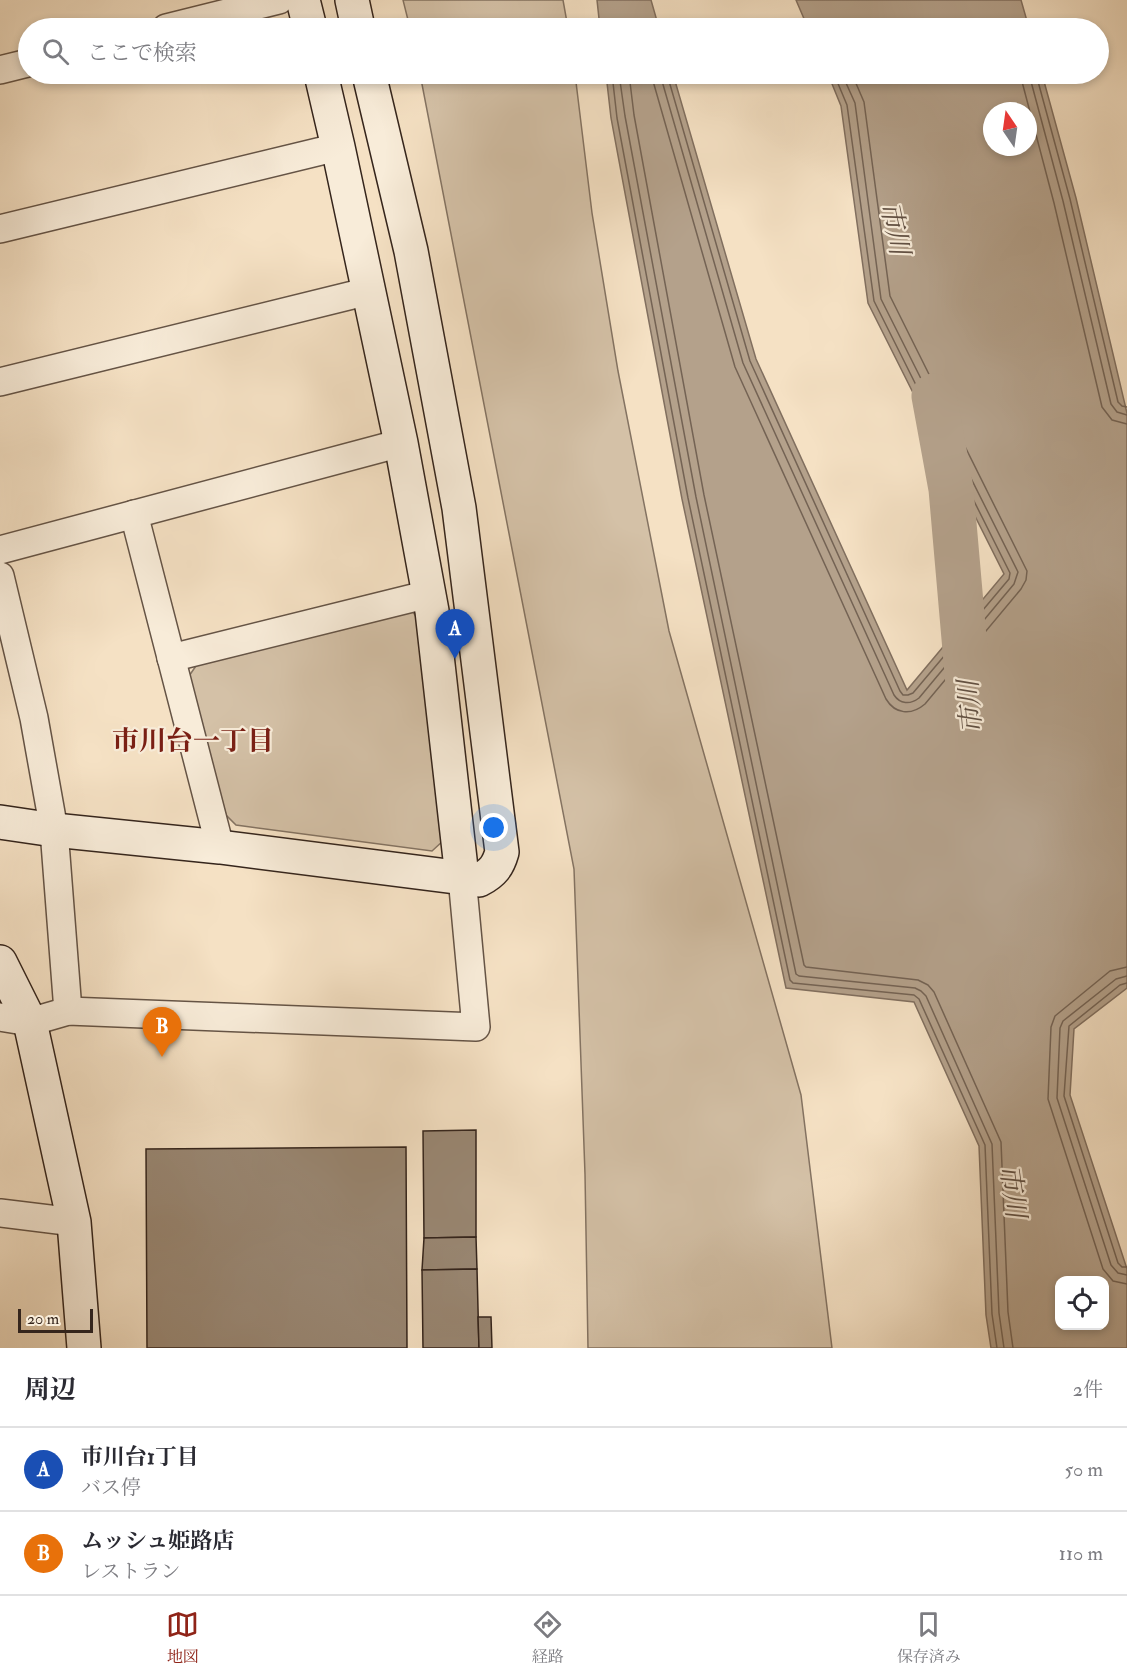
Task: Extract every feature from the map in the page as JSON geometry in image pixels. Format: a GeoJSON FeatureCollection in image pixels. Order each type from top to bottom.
{"type":"FeatureCollection","features":[{"type":"Feature","properties":{"kind":"street"},"geometry":{"type":"LineString","coordinates":[[206,18],[279,0]]}},
{"type":"Feature","properties":{"kind":"street"},"geometry":{"type":"LineString","coordinates":[[303,0],[308,18]]}},
{"type":"Feature","properties":{"kind":"street"},"geometry":{"type":"LineString","coordinates":[[352,0],[356,18]]}},
{"type":"Feature","properties":{"kind":"street"},"geometry":{"type":"LineString","coordinates":[[0,70],[18,66]]}},
{"type":"Feature","properties":{"kind":"street"},"geometry":{"type":"LineString","coordinates":[[15,1020],[68,1011],[476,1027],[462,877],[429,594],[401,443],[339,147],[323,84]]}},
{"type":"Feature","properties":{"kind":"street"},"geometry":{"type":"LineString","coordinates":[[0,822],[479,880],[488,876],[497,867],[502,852],[459,508],[411,252],[371,84]]}},
{"type":"Feature","properties":{"kind":"street"},"geometry":{"type":"LineString","coordinates":[[0,229],[339,147]]}},
{"type":"Feature","properties":{"kind":"street"},"geometry":{"type":"LineString","coordinates":[[0,382],[369,291]]}},
{"type":"Feature","properties":{"kind":"street"},"geometry":{"type":"LineString","coordinates":[[0,550],[401,443]]}},
{"type":"Feature","properties":{"kind":"street"},"geometry":{"type":"LineString","coordinates":[[135,514],[220,847]]}},
{"type":"Feature","properties":{"kind":"street"},"geometry":{"type":"LineString","coordinates":[[0,576],[34,718],[54,830],[68,1011]]}},
{"type":"Feature","properties":{"kind":"street"},"geometry":{"type":"LineString","coordinates":[[171,658],[429,594]]}},
{"type":"Feature","properties":{"kind":"street"},"geometry":{"type":"LineString","coordinates":[[0,962],[74,1222],[84,1348]]}},
{"type":"Feature","properties":{"kind":"street"},"geometry":{"type":"LineString","coordinates":[[0,1213],[74,1222]]}},
{"type":"Feature","properties":{"kind":"shaded area"},"geometry":{"type":"Polygon","coordinates":[[[403,0],[563,0],[566,18],[408,18],[403,0]]]}},
{"type":"Feature","properties":{"kind":"shaded area"},"geometry":{"type":"Polygon","coordinates":[[[422,84],[576,84],[592,213],[618,371],[669,631],[801,1095],[832,1348],[588,1348],[585,1174],[574,869],[422,84]]]}},
{"type":"Feature","properties":{"kind":"shaded area"},"geometry":{"type":"Polygon","coordinates":[[[411,609],[421,624],[444,840],[432,851],[236,825],[226,815],[189,676],[198,663],[411,609]]]}},
{"type":"Feature","properties":{"kind":"water"},"geometry":{"type":"Polygon","coordinates":[[[597,0],[651,0],[656,18],[599,18],[597,0]]]}},
{"type":"Feature","properties":{"kind":"water"},"geometry":{"type":"Polygon","coordinates":[[[796,0],[1021,0],[1026,18],[804,18],[796,0]]]}},
{"type":"Feature","properties":{"kind":"water"},"geometry":{"type":"Polygon","coordinates":[[[607,84],[676,84],[756,359],[907,690],[1004,574],[868,303],[841,106],[832,84],[1045,84],[1076,198],[1127,413],[1127,988],[1074,1029],[1070,1095],[1127,1269],[1127,1348],[991,1348],[986,1315],[979,1146],[914,1002],[786,988],[682,499],[611,118],[607,84]]]}},
{"type":"Feature","properties":{"kind":"building"},"geometry":{"type":"Polygon","coordinates":[[[476,1130],[476,1237],[424,1238],[423,1131],[476,1130]]]}},
{"type":"Feature","properties":{"kind":"building"},"geometry":{"type":"Polygon","coordinates":[[[406,1147],[407,1348],[147,1348],[146,1149],[406,1147]]]}},
{"type":"Feature","properties":{"kind":"building"},"geometry":{"type":"Polygon","coordinates":[[[476,1237],[477,1269],[422,1270],[424,1238],[476,1237]]]}},
{"type":"Feature","properties":{"kind":"building"},"geometry":{"type":"Polygon","coordinates":[[[477,1269],[479,1348],[423,1348],[422,1270],[477,1269]]]}},
{"type":"Feature","properties":{"kind":"building"},"geometry":{"type":"Polygon","coordinates":[[[478,1317],[491,1317],[492,1348],[479,1348],[478,1317]]]}},
{"type":"Feature","properties":{"kind":"waterway","name":"市川"},"geometry":{"type":"LineString","coordinates":[[934,396],[951,489],[968,684]]}},
{"type":"Feature","properties":{"kind":"place","name":"市川台1丁目"},"geometry":{"type":"Point","coordinates":[455,659]}},
{"type":"Feature","properties":{"kind":"place","name":"ムッシュ姫路店"},"geometry":{"type":"Point","coordinates":[162,1057]}},
{"type":"Feature","properties":{"kind":"district","name":"市川台一丁目"},"geometry":{"type":"Point","coordinates":[193,741]}}]}
